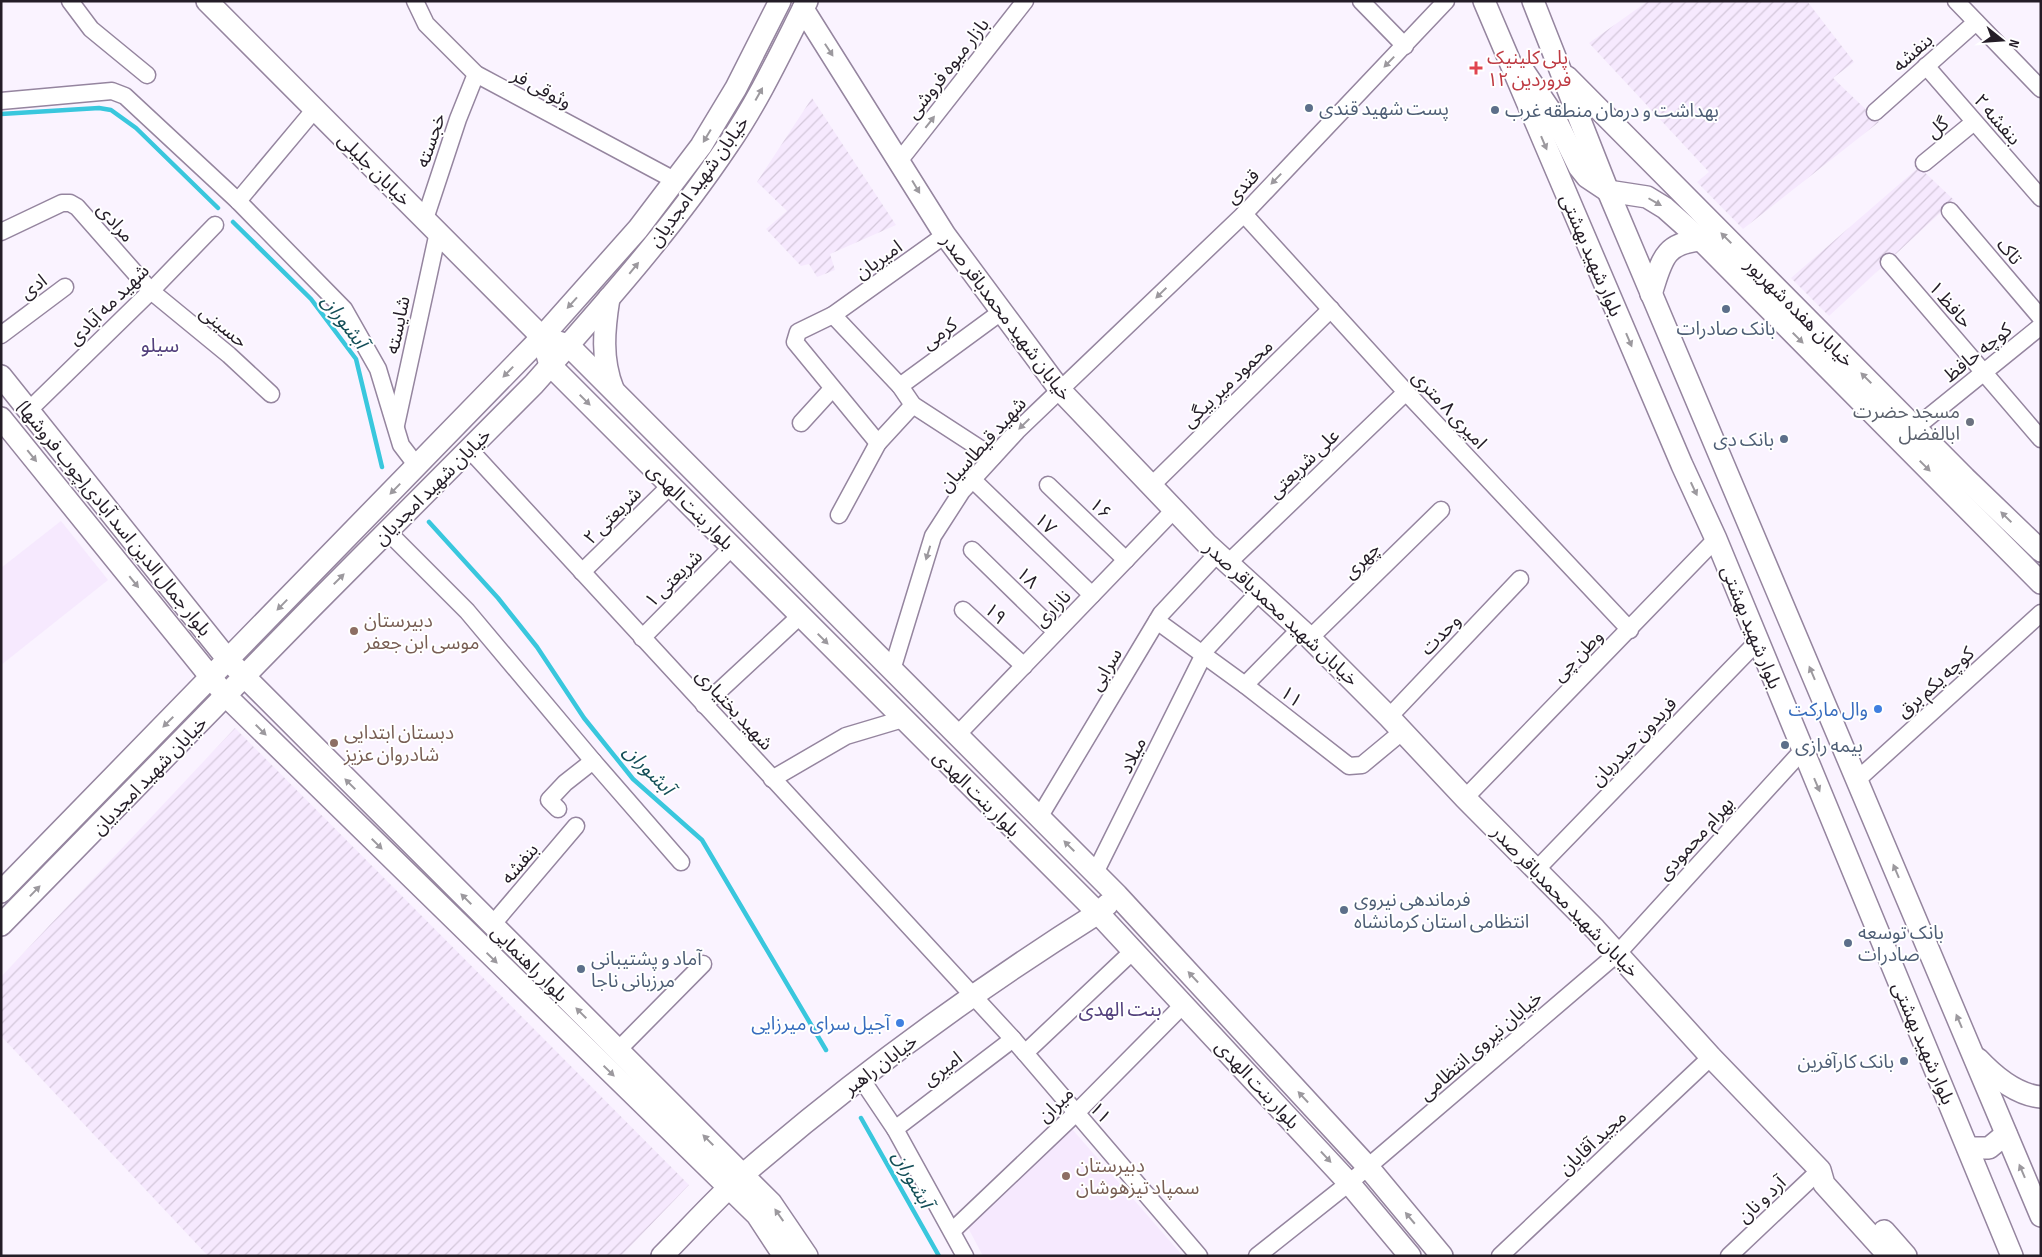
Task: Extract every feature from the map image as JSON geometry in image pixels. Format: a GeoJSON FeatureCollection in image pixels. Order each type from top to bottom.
{"type":"FeatureCollection","features":[{"type":"Feature","properties":{"kind":"main road","name":"خیابان جلیلی"},"geometry":{"type":"LineString","coordinates":[[207,1],[542,337]]}},
{"type":"Feature","properties":{"kind":"main road","name":"خیابان شهید امجدیان"},"geometry":{"type":"LineString","coordinates":[[1,892],[542,337],[638,229],[701,146],[736,88],[780,1]]}},
{"type":"Feature","properties":{"kind":"main road","name":"بلوار شهید بهشتی"},"geometry":{"type":"LineString","coordinates":[[1484,1],[1682,465],[1716,539],[2012,1256]]}},
{"type":"Feature","properties":{"kind":"main road","name":"بلوار شهید بهشتی"},"geometry":{"type":"LineString","coordinates":[[1533,1],[1651,294],[2041,1216]]}},
{"type":"Feature","properties":{"kind":"main road","name":"خیابان شهید امجدیان"},"geometry":{"type":"LineString","coordinates":[[1,925],[469,449],[568,345],[692,197],[729,144],[758,96],[805,5]]}},
{"type":"Feature","properties":{"kind":"main road","name":"خیابان شهید محمدباقر صدر"},"geometry":{"type":"LineString","coordinates":[[805,5],[946,235],[1060,390],[1174,510],[1396,724],[1465,798],[1618,953],[1712,1057],[1820,1170],[1834,1175],[1906,1256]]}},
{"type":"Feature","properties":{"kind":"main road"},"geometry":{"type":"LineString","coordinates":[[1494,25],[1554,116],[1579,167],[1587,177],[1608,191]]}},
{"type":"Feature","properties":{"kind":"main road","name":"خیابان هفده شهریور"},"geometry":{"type":"LineString","coordinates":[[1561,71],[1915,428],[2041,551]]}},
{"type":"Feature","properties":{"kind":"main road","name":"خیابان هفده شهریور"},"geometry":{"type":"LineString","coordinates":[[1608,191],[1647,197],[1664,208],[1701,240],[2041,583]]}},
{"type":"Feature","properties":{"kind":"main road"},"geometry":{"type":"LineString","coordinates":[[1651,294],[1661,262],[1671,249],[1683,241],[1701,240]]}},
{"type":"Feature","properties":{"kind":"main road"},"geometry":{"type":"LineString","coordinates":[[609,298],[604,336],[604,353],[606,368],[614,394]]}},
{"type":"Feature","properties":{"kind":"main road"},"geometry":{"type":"LineString","coordinates":[[542,337],[568,345]]}},
{"type":"Feature","properties":{"kind":"main road","name":"بلوار بنت الهدی"},"geometry":{"type":"LineString","coordinates":[[542,337],[550,365],[1098,913],[1349,1183],[1410,1256]]}},
{"type":"Feature","properties":{"kind":"main road","name":"بلوار بنت الهدی"},"geometry":{"type":"LineString","coordinates":[[568,345],[614,394],[958,734],[1117,895],[1368,1167],[1442,1256]]}},
{"type":"Feature","properties":{"kind":"main road","name":"بلوار جمال الدین اسد آبادی(چوب فروشها)"},"geometry":{"type":"LineString","coordinates":[[1,376],[228,660],[244,677]]}},
{"type":"Feature","properties":{"kind":"main road","name":"بلوار جمال الدین اسد آبادی(چوب فروشها)"},"geometry":{"type":"LineString","coordinates":[[1,418],[226,696]]}},
{"type":"Feature","properties":{"kind":"main road"},"geometry":{"type":"LineString","coordinates":[[760,576],[778,557]]}},
{"type":"Feature","properties":{"kind":"main road","name":"بلوار راهنمایی"},"geometry":{"type":"LineString","coordinates":[[244,677],[618,1050],[736,1182],[784,1256]]}},
{"type":"Feature","properties":{"kind":"main road","name":"بلوار راهنمایی"},"geometry":{"type":"LineString","coordinates":[[226,696],[736,1182],[770,1203],[806,1256]]}},
{"type":"Feature","properties":{"kind":"main road","name":"خیابان راهبر"},"geometry":{"type":"LineString","coordinates":[[662,1256],[736,1182],[860,1077],[972,996],[1098,913],[1117,895]]}},
{"type":"Feature","properties":{"kind":"main road"},"geometry":{"type":"LineString","coordinates":[[1972,1051],[1988,1070],[2010,1086],[2041,1096]]}},
{"type":"Feature","properties":{"kind":"main road"},"geometry":{"type":"LineString","coordinates":[[1968,1148],[1989,1148],[2006,1134]]}},
{"type":"Feature","properties":{"kind":"main road","name":"خیابان شهید محمدباقر صدر"},"geometry":{"type":"LineString","coordinates":[[1820,1170],[1824,1184],[1888,1256]]}},
{"type":"Feature","properties":{"kind":"street"},"geometry":{"type":"LineString","coordinates":[[70,1],[92,29],[147,75]]}},
{"type":"Feature","properties":{"kind":"street","name":"وثوقی فر"},"geometry":{"type":"LineString","coordinates":[[415,1],[426,24],[476,74],[676,181]]}},
{"type":"Feature","properties":{"kind":"street","name":"بازار میوه فروشی"},"geometry":{"type":"LineString","coordinates":[[900,160],[1025,1]]}},
{"type":"Feature","properties":{"kind":"street"},"geometry":{"type":"LineString","coordinates":[[1361,1],[1405,46]]}},
{"type":"Feature","properties":{"kind":"street","name":"قندی"},"geometry":{"type":"LineString","coordinates":[[1060,390],[1244,214],[1446,1]]}},
{"type":"Feature","properties":{"kind":"street"},"geometry":{"type":"LineString","coordinates":[[1956,1],[2041,89]]}},
{"type":"Feature","properties":{"kind":"street","name":"بنفشه"},"geometry":{"type":"LineString","coordinates":[[1875,112],[1976,22]]}},
{"type":"Feature","properties":{"kind":"street","name":"بنفشه ۲"},"geometry":{"type":"LineString","coordinates":[[1926,66],[2041,198]]}},
{"type":"Feature","properties":{"kind":"street","name":"خجسته"},"geometry":{"type":"LineString","coordinates":[[431,225],[458,119],[476,74]]}},
{"type":"Feature","properties":{"kind":"street"},"geometry":{"type":"LineString","coordinates":[[1,101],[112,91],[125,96],[238,201],[344,309],[378,369],[401,445],[417,466]]}},
{"type":"Feature","properties":{"kind":"street"},"geometry":{"type":"LineString","coordinates":[[238,201],[315,109]]}},
{"type":"Feature","properties":{"kind":"street","name":"گل"},"geometry":{"type":"LineString","coordinates":[[1924,163],[1974,122]]}},
{"type":"Feature","properties":{"kind":"street","name":"مرادی"},"geometry":{"type":"LineString","coordinates":[[1,232],[62,204],[70,203],[76,207],[151,291]]}},
{"type":"Feature","properties":{"kind":"street","name":"تاک"},"geometry":{"type":"LineString","coordinates":[[1950,211],[2041,318]]}},
{"type":"Feature","properties":{"kind":"street","name":"امیری ۸ متری"},"geometry":{"type":"LineString","coordinates":[[1244,214],[1406,392],[1630,630]]}},
{"type":"Feature","properties":{"kind":"street","name":"شهید مه آبادی"},"geometry":{"type":"LineString","coordinates":[[28,411],[151,291],[215,224]]}},
{"type":"Feature","properties":{"kind":"street","name":"شایسته"},"geometry":{"type":"LineString","coordinates":[[395,427],[431,225]]}},
{"type":"Feature","properties":{"kind":"street","name":"امیریان"},"geometry":{"type":"LineString","coordinates":[[832,389],[795,342],[798,332],[833,315],[946,235]]}},
{"type":"Feature","properties":{"kind":"street","name":"حافظ ۱"},"geometry":{"type":"LineString","coordinates":[[1889,262],[2041,439]]}},
{"type":"Feature","properties":{"kind":"street","name":"ادی"},"geometry":{"type":"LineString","coordinates":[[1,335],[65,287]]}},
{"type":"Feature","properties":{"kind":"street","name":"حسینی"},"geometry":{"type":"LineString","coordinates":[[151,291],[229,355],[271,394]]}},
{"type":"Feature","properties":{"kind":"street","name":"محمود میر بیگی"},"geometry":{"type":"LineString","coordinates":[[1151,486],[1331,309]]}},
{"type":"Feature","properties":{"kind":"street","name":"کرمی"},"geometry":{"type":"LineString","coordinates":[[900,386],[1001,312]]}},
{"type":"Feature","properties":{"kind":"street"},"geometry":{"type":"LineString","coordinates":[[833,315],[900,386],[913,405],[993,457]]}},
{"type":"Feature","properties":{"kind":"street","name":"کوچه حافظ"},"geometry":{"type":"LineString","coordinates":[[1915,428],[2041,326]]}},
{"type":"Feature","properties":{"kind":"street"},"geometry":{"type":"LineString","coordinates":[[800,423],[832,389],[878,444]]}},
{"type":"Feature","properties":{"kind":"street","name":"شهید قیطاسیان"},"geometry":{"type":"LineString","coordinates":[[892,670],[933,536],[962,491],[1060,390]]}},
{"type":"Feature","properties":{"kind":"street","name":"علی شریعتی"},"geometry":{"type":"LineString","coordinates":[[1223,558],[1406,392]]}},
{"type":"Feature","properties":{"kind":"street"},"geometry":{"type":"LineString","coordinates":[[839,515],[878,444],[913,405]]}},
{"type":"Feature","properties":{"kind":"street","name":"شهید بختیاری"},"geometry":{"type":"LineString","coordinates":[[469,449],[972,996]]}},
{"type":"Feature","properties":{"kind":"street","name":"۱۷"},"geometry":{"type":"LineString","coordinates":[[973,480],[1092,595]]}},
{"type":"Feature","properties":{"kind":"street","name":"۱۶"},"geometry":{"type":"LineString","coordinates":[[1048,485],[1126,560]]}},
{"type":"Feature","properties":{"kind":"street","name":"شریعتی ۲"},"geometry":{"type":"LineString","coordinates":[[582,572],[670,486]]}},
{"type":"Feature","properties":{"kind":"street","name":"نازاری"},"geometry":{"type":"LineString","coordinates":[[958,734],[1174,510]]}},
{"type":"Feature","properties":{"kind":"street","name":"چهری"},"geometry":{"type":"LineString","coordinates":[[1245,685],[1440,510]]}},
{"type":"Feature","properties":{"kind":"street"},"geometry":{"type":"LineString","coordinates":[[387,531],[467,611],[593,761],[682,862]]}},
{"type":"Feature","properties":{"kind":"street","name":"وطن چی"},"geometry":{"type":"LineString","coordinates":[[1465,798],[1630,630],[1716,539]]}},
{"type":"Feature","properties":{"kind":"street","name":"شریعتی ۱"},"geometry":{"type":"LineString","coordinates":[[642,638],[732,547]]}},
{"type":"Feature","properties":{"kind":"street","name":"۱۸"},"geometry":{"type":"LineString","coordinates":[[972,550],[1056,632]]}},
{"type":"Feature","properties":{"kind":"street","name":"سرابی"},"geometry":{"type":"LineString","coordinates":[[1040,816],[1157,621],[1223,558]]}},
{"type":"Feature","properties":{"kind":"street","name":"وحدت"},"geometry":{"type":"LineString","coordinates":[[1396,724],[1520,580]]}},
{"type":"Feature","properties":{"kind":"street","name":"میلاد"},"geometry":{"type":"LineString","coordinates":[[1095,873],[1204,654],[1259,592]]}},
{"type":"Feature","properties":{"kind":"street","name":"۱۹"},"geometry":{"type":"LineString","coordinates":[[963,610],[1024,666]]}},
{"type":"Feature","properties":{"kind":"street","name":"کوچه یکم برق"},"geometry":{"type":"LineString","coordinates":[[1857,780],[2041,613]]}},
{"type":"Feature","properties":{"kind":"street"},"geometry":{"type":"LineString","coordinates":[[704,705],[800,616]]}},
{"type":"Feature","properties":{"kind":"street","name":"۱۱"},"geometry":{"type":"LineString","coordinates":[[1157,621],[1204,654],[1349,766],[1362,765],[1396,724]]}},
{"type":"Feature","properties":{"kind":"street","name":"فریدون حیدریان"},"geometry":{"type":"LineString","coordinates":[[1537,869],[1758,642]]}},
{"type":"Feature","properties":{"kind":"street"},"geometry":{"type":"LineString","coordinates":[[772,779],[846,736],[903,719]]}},
{"type":"Feature","properties":{"kind":"street","name":"بهرام محمودی"},"geometry":{"type":"LineString","coordinates":[[1618,953],[1802,750]]}},
{"type":"Feature","properties":{"kind":"street"},"geometry":{"type":"LineString","coordinates":[[558,809],[549,800],[565,783],[593,761]]}},
{"type":"Feature","properties":{"kind":"street","name":"بنفشه"},"geometry":{"type":"LineString","coordinates":[[492,925],[576,826]]}},
{"type":"Feature","properties":{"kind":"street"},"geometry":{"type":"LineString","coordinates":[[1025,1053],[1133,951]]}},
{"type":"Feature","properties":{"kind":"street","name":"خیابان نیروی انتظامی"},"geometry":{"type":"LineString","coordinates":[[1258,1256],[1349,1183],[1618,953]]}},
{"type":"Feature","properties":{"kind":"street"},"geometry":{"type":"LineString","coordinates":[[618,1050],[703,964]]}},
{"type":"Feature","properties":{"kind":"street","name":"۱۱"},"geometry":{"type":"LineString","coordinates":[[972,996],[1013,1039],[1199,1256]]}},
{"type":"Feature","properties":{"kind":"street","name":"میران"},"geometry":{"type":"LineString","coordinates":[[952,1231],[1076,1113],[1184,1004]]}},
{"type":"Feature","properties":{"kind":"street","name":"امیری"},"geometry":{"type":"LineString","coordinates":[[895,1129],[1013,1039]]}},
{"type":"Feature","properties":{"kind":"street","name":"مجید آقایان"},"geometry":{"type":"LineString","coordinates":[[1500,1256],[1712,1057]]}},
{"type":"Feature","properties":{"kind":"street"},"geometry":{"type":"LineString","coordinates":[[860,1077],[895,1129],[965,1256]]}},
{"type":"Feature","properties":{"kind":"street","name":"آرد و نان"},"geometry":{"type":"LineString","coordinates":[[1730,1256],[1820,1170]]}},
{"type":"Feature","properties":{"kind":"shaded area"},"geometry":{"type":"Polygon","coordinates":[[[1648,1],[1807,1],[1854,62],[1833,78],[1879,122],[1743,229],[1697,182],[1709,172],[1589,43],[1648,1]]]}},
{"type":"Feature","properties":{"kind":"shaded area"},"geometry":{"type":"Polygon","coordinates":[[[812,98],[896,225],[830,254],[835,270],[817,277],[809,264],[801,266],[766,229],[787,211],[757,182],[812,98]]]}},
{"type":"Feature","properties":{"kind":"shaded area"},"geometry":{"type":"Polygon","coordinates":[[[1919,167],[1954,200],[1829,316],[1791,278],[1919,167]]]}},
{"type":"Feature","properties":{"kind":"shaded area"},"geometry":{"type":"Polygon","coordinates":[[[61,521],[108,580],[1,665],[1,568],[61,521]]]}},
{"type":"Feature","properties":{"kind":"shaded area"},"geometry":{"type":"Polygon","coordinates":[[[235,728],[689,1185],[621,1256],[208,1256],[1,1036],[1,977],[235,728]]]}},
{"type":"Feature","properties":{"kind":"shaded area","name":"دبیرستان سمپاد تیزهوشان"},"geometry":{"type":"Polygon","coordinates":[[[1072,1129],[1183,1256],[983,1256],[965,1222],[1072,1129]]]}},
{"type":"Feature","properties":{"kind":"waterway","name":"آبشوران"},"geometry":{"type":"LineString","coordinates":[[1,114],[99,108],[111,110],[136,128],[218,208]]}},
{"type":"Feature","properties":{"kind":"waterway","name":"آبشوران"},"geometry":{"type":"LineString","coordinates":[[233,222],[311,299],[356,359],[382,467]]}},
{"type":"Feature","properties":{"kind":"waterway","name":"آبشوران"},"geometry":{"type":"LineString","coordinates":[[429,522],[498,598],[537,647],[584,718],[633,779],[702,840],[826,1050]]}},
{"type":"Feature","properties":{"kind":"waterway","name":"آبشوران"},"geometry":{"type":"LineString","coordinates":[[861,1118],[939,1256]]}},
{"type":"Feature","properties":{"kind":"place","name":"پلی کلینیک ۱۲ فروردین"},"geometry":{"type":"Point","coordinates":[1476,68]}},
{"type":"Feature","properties":{"kind":"place","name":"پست شهید قندی"},"geometry":{"type":"Point","coordinates":[1309,108]}},
{"type":"Feature","properties":{"kind":"place","name":"بهداشت و درمان منطقه غرب"},"geometry":{"type":"Point","coordinates":[1495,110]}},
{"type":"Feature","properties":{"kind":"place","name":"بانک صادرات"},"geometry":{"type":"Point","coordinates":[1726,309]}},
{"type":"Feature","properties":{"kind":"place","name":"مسجد حضرت ابالفضل"},"geometry":{"type":"Point","coordinates":[1970,422]}},
{"type":"Feature","properties":{"kind":"place","name":"بانک دی"},"geometry":{"type":"Point","coordinates":[1784,439]}},
{"type":"Feature","properties":{"kind":"place","name":"دبیرستان موسی ابن جعفر"},"geometry":{"type":"Point","coordinates":[354,631]}},
{"type":"Feature","properties":{"kind":"place","name":"وال مارکت"},"geometry":{"type":"Point","coordinates":[1878,709]}},
{"type":"Feature","properties":{"kind":"place","name":"دبستان ابتدایی شادروان عزیز"},"geometry":{"type":"Point","coordinates":[334,743]}},
{"type":"Feature","properties":{"kind":"place","name":"بیمه رازی"},"geometry":{"type":"Point","coordinates":[1785,745]}},
{"type":"Feature","properties":{"kind":"place","name":"فرماندهی نیروی انتظامی استان کرمانشاه"},"geometry":{"type":"Point","coordinates":[1344,910]}},
{"type":"Feature","properties":{"kind":"place","name":"بانک توسعه صادرات"},"geometry":{"type":"Point","coordinates":[1848,943]}},
{"type":"Feature","properties":{"kind":"place","name":"آماد و پشتیبانی مرزبانی ناجا"},"geometry":{"type":"Point","coordinates":[581,969]}},
{"type":"Feature","properties":{"kind":"place","name":"آجیل سرای میرزایی"},"geometry":{"type":"Point","coordinates":[900,1023]}},
{"type":"Feature","properties":{"kind":"place","name":"بانک کارآفرین"},"geometry":{"type":"Point","coordinates":[1904,1061]}},
{"type":"Feature","properties":{"kind":"place","name":"دبیرستان سمپاد تیزهوشان"},"geometry":{"type":"Point","coordinates":[1066,1176]}},
{"type":"Feature","properties":{"kind":"district","name":"سیلو"},"geometry":{"type":"Point","coordinates":[160,345]}},
{"type":"Feature","properties":{"kind":"district","name":"بنت الهدی"},"geometry":{"type":"Point","coordinates":[1120,1009]}}]}
